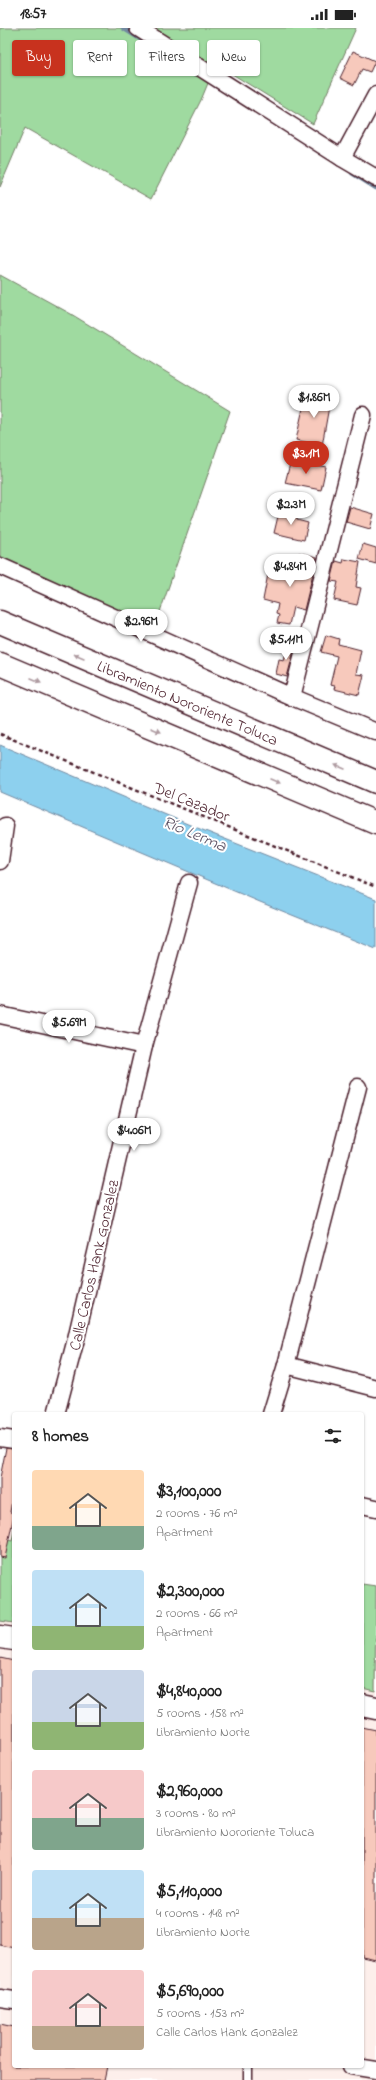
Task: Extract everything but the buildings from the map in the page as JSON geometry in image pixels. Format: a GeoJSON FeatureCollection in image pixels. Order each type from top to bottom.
{"type":"FeatureCollection","features":[{"type":"Feature","properties":{"kind":"highway","name":"Libramiento Nororiente Toluca"},"geometry":{"type":"LineString","coordinates":[[0,622],[376,782]]}},
{"type":"Feature","properties":{"kind":"highway"},"geometry":{"type":"LineString","coordinates":[[0,664],[376,823]]}},
{"type":"Feature","properties":{"kind":"highway"},"geometry":{"type":"LineString","coordinates":[[0,1636],[12,1639]]}},
{"type":"Feature","properties":{"kind":"highway"},"geometry":{"type":"LineString","coordinates":[[364,1705],[376,1708]]}},
{"type":"Feature","properties":{"kind":"street"},"geometry":{"type":"LineString","coordinates":[[138,28],[342,158],[376,178]]}},
{"type":"Feature","properties":{"kind":"street"},"geometry":{"type":"LineString","coordinates":[[342,158],[376,95]]}},
{"type":"Feature","properties":{"kind":"street"},"geometry":{"type":"LineString","coordinates":[[292,697],[362,415]]}},
{"type":"Feature","properties":{"kind":"street"},"geometry":{"type":"LineString","coordinates":[[0,566],[292,697],[376,732]]}},
{"type":"Feature","properties":{"kind":"street"},"geometry":{"type":"LineString","coordinates":[[0,860],[5,826]]}},
{"type":"Feature","properties":{"kind":"street","name":"Calle Carlos Hank Gonzalez"},"geometry":{"type":"LineString","coordinates":[[57,1412],[76,1339],[144,1046],[189,883]]}},
{"type":"Feature","properties":{"kind":"street"},"geometry":{"type":"LineString","coordinates":[[0,1015],[144,1046]]}},
{"type":"Feature","properties":{"kind":"street"},"geometry":{"type":"LineString","coordinates":[[272,1412],[286,1365],[358,1087]]}},
{"type":"Feature","properties":{"kind":"street"},"geometry":{"type":"LineString","coordinates":[[286,1365],[376,1388]]}},
{"type":"Feature","properties":{"kind":"street"},"geometry":{"type":"LineString","coordinates":[[0,1438],[12,1440]]}},
{"type":"Feature","properties":{"kind":"street"},"geometry":{"type":"LineString","coordinates":[[364,1505],[376,1508]]}},
{"type":"Feature","properties":{"kind":"street"},"geometry":{"type":"LineString","coordinates":[[0,1998],[12,2000]]}},
{"type":"Feature","properties":{"kind":"street"},"geometry":{"type":"LineString","coordinates":[[364,2068],[376,2070]]}},
{"type":"Feature","properties":{"kind":"lane"},"geometry":{"type":"LineString","coordinates":[[248,2068],[248,2080]]}},
{"type":"Feature","properties":{"kind":"path","name":"Del Cazador"},"geometry":{"type":"LineString","coordinates":[[0,734],[376,887]]}},
{"type":"Feature","properties":{"kind":"shaded area"},"geometry":{"type":"Polygon","coordinates":[[[6,1448],[12,1449],[12,2068],[364,2068],[364,1586],[376,1589],[376,2080],[0,2080],[0,1478],[6,1448]]]}},
{"type":"Feature","properties":{"kind":"green space"},"geometry":{"type":"Polygon","coordinates":[[[0,28],[356,28],[313,124],[235,76],[260,76],[260,40],[207,40],[207,76],[211,76],[201,100],[151,199],[25,128],[0,187],[0,28]]]}},
{"type":"Feature","properties":{"kind":"green space"},"geometry":{"type":"Polygon","coordinates":[[[0,275],[71,314],[230,411],[155,626],[0,559],[0,275]]]}},
{"type":"Feature","properties":{"kind":"green space"},"geometry":{"type":"Polygon","coordinates":[[[0,1538],[12,1541],[12,1623],[0,1621],[0,1538]]]}},
{"type":"Feature","properties":{"kind":"green space"},"geometry":{"type":"Polygon","coordinates":[[[364,1584],[376,1586],[375,1691],[364,1688],[364,1584]]]}},
{"type":"Feature","properties":{"kind":"water","name":"Río Lerma"},"geometry":{"type":"Polygon","coordinates":[[[0,745],[190,825],[376,899],[376,949],[260,902],[0,792],[0,745]]]}},
{"type":"Feature","properties":{"kind":"waterway"},"geometry":{"type":"LineString","coordinates":[[123,28],[142,40]]}},
{"type":"Feature","properties":{"kind":"waterway"},"geometry":{"type":"LineString","coordinates":[[352,173],[376,188]]}}]}
